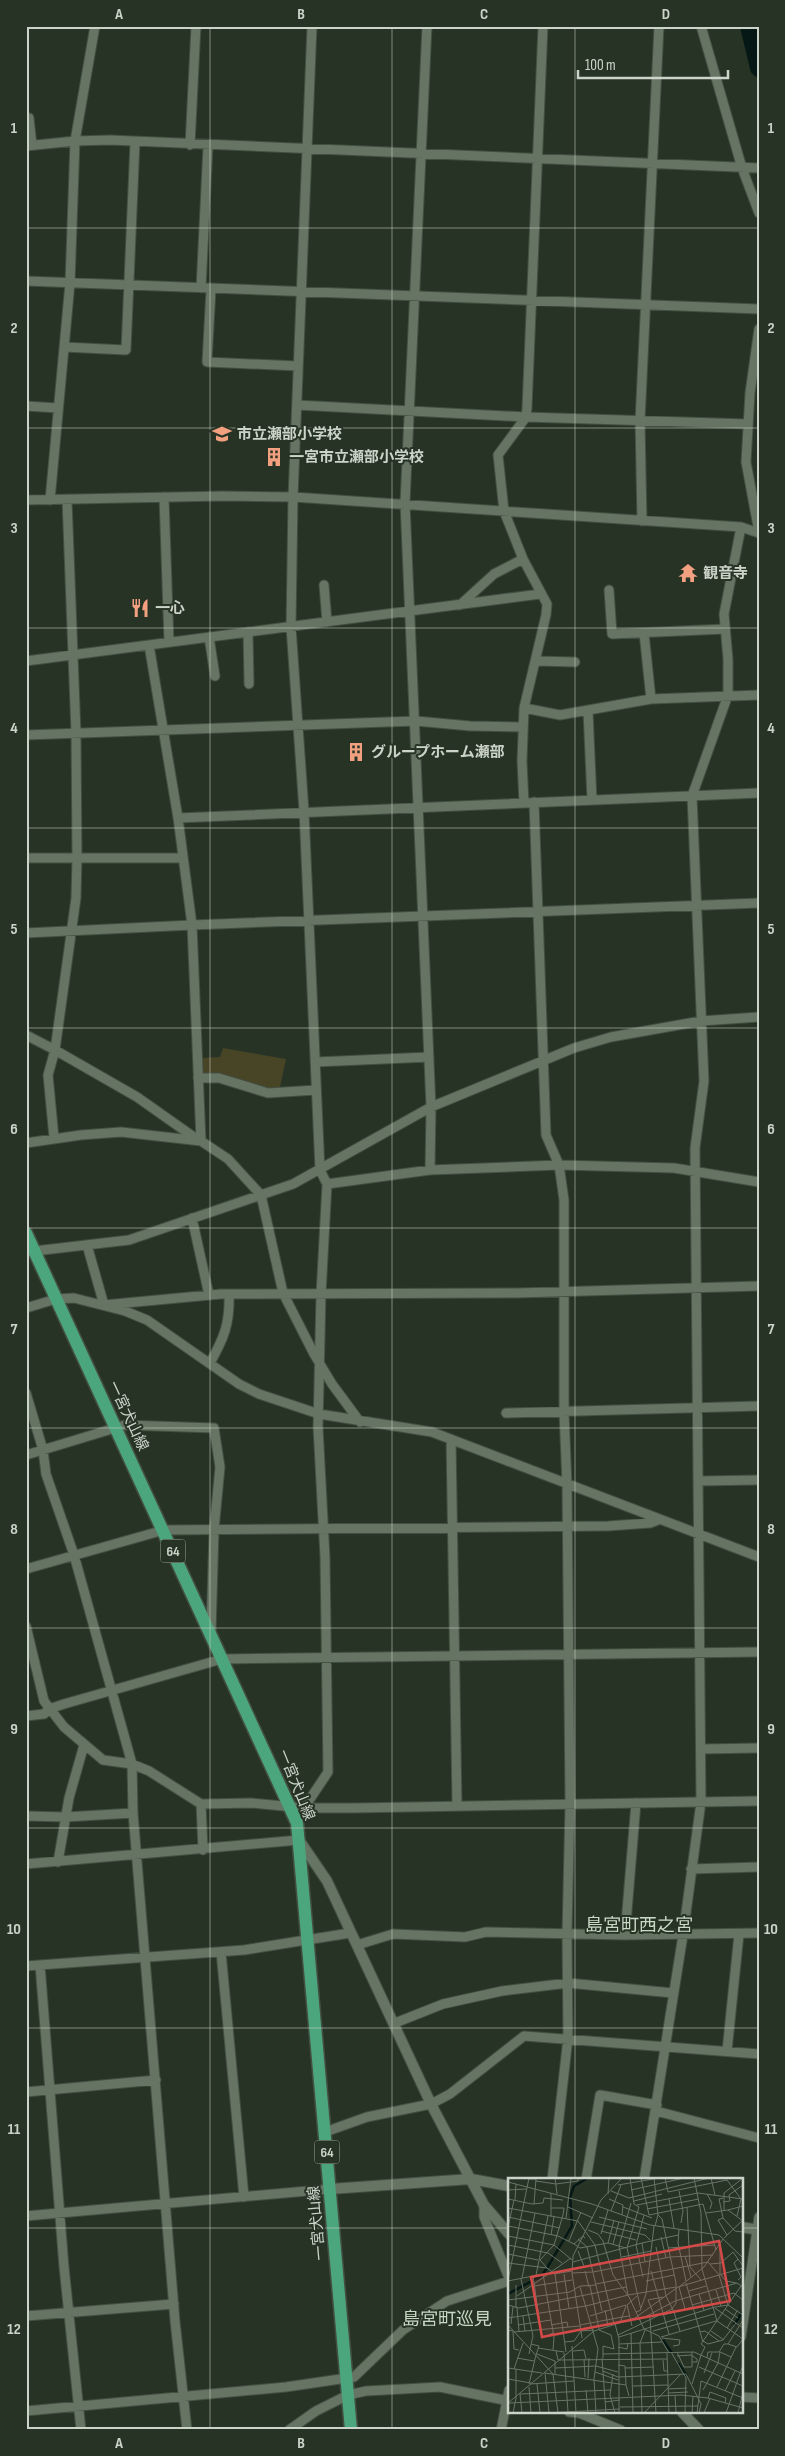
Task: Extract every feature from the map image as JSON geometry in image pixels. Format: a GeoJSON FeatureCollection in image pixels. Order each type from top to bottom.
{"type":"FeatureCollection","features":[{"type":"Feature","properties":{"kind":"main road","name":"一宮犬山線"},"geometry":{"type":"LineString","coordinates":[[26,1233],[30,1251],[56,1299],[164,1530],[297,1823],[348,2379],[350,2430]]}},
{"type":"Feature","properties":{"kind":"street"},"geometry":{"type":"LineString","coordinates":[[50,500],[70,283],[75,141],[95,26]]}},
{"type":"Feature","properties":{"kind":"street"},"geometry":{"type":"LineString","coordinates":[[190,145],[196,26]]}},
{"type":"Feature","properties":{"kind":"street"},"geometry":{"type":"LineString","coordinates":[[304,1808],[328,1772],[319,1414],[321,1294],[327,1184],[320,1170],[300,726],[292,627],[293,497],[312,26]]}},
{"type":"Feature","properties":{"kind":"street"},"geometry":{"type":"LineString","coordinates":[[427,26],[406,503],[431,1107],[430,1170]]}},
{"type":"Feature","properties":{"kind":"street"},"geometry":{"type":"LineString","coordinates":[[524,804],[524,708],[536,661],[547,604],[523,559],[504,510],[498,455],[526,417],[543,26]]}},
{"type":"Feature","properties":{"kind":"street"},"geometry":{"type":"LineString","coordinates":[[642,521],[640,421],[659,26]]}},
{"type":"Feature","properties":{"kind":"street"},"geometry":{"type":"LineString","coordinates":[[701,26],[742,168],[759,213]]}},
{"type":"Feature","properties":{"kind":"street"},"geometry":{"type":"LineString","coordinates":[[26,118],[29,118],[29,145],[75,141],[134,142],[759,168]]}},
{"type":"Feature","properties":{"kind":"street"},"geometry":{"type":"LineString","coordinates":[[64,347],[126,350],[134,142]]}},
{"type":"Feature","properties":{"kind":"street"},"geometry":{"type":"LineString","coordinates":[[208,146],[207,362],[298,366]]}},
{"type":"Feature","properties":{"kind":"street"},"geometry":{"type":"LineString","coordinates":[[26,280],[416,297],[759,309]]}},
{"type":"Feature","properties":{"kind":"street"},"geometry":{"type":"LineString","coordinates":[[26,500],[293,497],[406,503],[741,527],[759,532],[748,479],[748,424],[759,328]]}},
{"type":"Feature","properties":{"kind":"street"},"geometry":{"type":"LineString","coordinates":[[297,405],[411,409],[526,417],[748,424]]}},
{"type":"Feature","properties":{"kind":"street"},"geometry":{"type":"LineString","coordinates":[[26,406],[58,408]]}},
{"type":"Feature","properties":{"kind":"street"},"geometry":{"type":"LineString","coordinates":[[164,498],[169,642]]}},
{"type":"Feature","properties":{"kind":"street"},"geometry":{"type":"LineString","coordinates":[[54,1138],[48,1075],[55,1050],[76,898],[77,858],[76,733],[67,500]]}},
{"type":"Feature","properties":{"kind":"street"},"geometry":{"type":"LineString","coordinates":[[644,2178],[683,1935],[701,1802],[695,1148],[704,1081],[692,796],[728,695],[728,658],[724,614],[741,527]]}},
{"type":"Feature","properties":{"kind":"street"},"geometry":{"type":"LineString","coordinates":[[460,605],[494,574],[523,559]]}},
{"type":"Feature","properties":{"kind":"street"},"geometry":{"type":"LineString","coordinates":[[324,585],[327,622]]}},
{"type":"Feature","properties":{"kind":"street"},"geometry":{"type":"LineString","coordinates":[[609,590],[612,634],[725,629]]}},
{"type":"Feature","properties":{"kind":"street"},"geometry":{"type":"LineString","coordinates":[[26,661],[540,594]]}},
{"type":"Feature","properties":{"kind":"street"},"geometry":{"type":"LineString","coordinates":[[248,632],[249,684]]}},
{"type":"Feature","properties":{"kind":"street"},"geometry":{"type":"LineString","coordinates":[[644,633],[651,699]]}},
{"type":"Feature","properties":{"kind":"street"},"geometry":{"type":"LineString","coordinates":[[209,637],[215,676]]}},
{"type":"Feature","properties":{"kind":"street"},"geometry":{"type":"LineString","coordinates":[[149,645],[178,818],[192,924],[201,1141]]}},
{"type":"Feature","properties":{"kind":"street"},"geometry":{"type":"LineString","coordinates":[[536,661],[575,662]]}},
{"type":"Feature","properties":{"kind":"street"},"geometry":{"type":"LineString","coordinates":[[524,708],[560,715],[651,699],[759,695]]}},
{"type":"Feature","properties":{"kind":"street"},"geometry":{"type":"LineString","coordinates":[[588,711],[592,800]]}},
{"type":"Feature","properties":{"kind":"street"},"geometry":{"type":"LineString","coordinates":[[26,735],[163,732],[416,721],[470,726],[524,727]]}},
{"type":"Feature","properties":{"kind":"street"},"geometry":{"type":"LineString","coordinates":[[178,818],[304,811],[524,804],[534,802],[759,793]]}},
{"type":"Feature","properties":{"kind":"street"},"geometry":{"type":"LineString","coordinates":[[534,802],[540,912],[546,1134],[559,1165],[564,1200],[564,1412],[568,1526],[570,1804],[567,1933],[568,2038],[552,2178]]}},
{"type":"Feature","properties":{"kind":"street"},"geometry":{"type":"LineString","coordinates":[[26,858],[184,858]]}},
{"type":"Feature","properties":{"kind":"street"},"geometry":{"type":"LineString","coordinates":[[26,933],[192,924],[424,917],[759,903]]}},
{"type":"Feature","properties":{"kind":"street"},"geometry":{"type":"LineString","coordinates":[[30,1251],[129,1240],[293,1184],[431,1107],[574,1048],[611,1037],[701,1021],[759,1017]]}},
{"type":"Feature","properties":{"kind":"street"},"geometry":{"type":"LineString","coordinates":[[26,1034],[137,1097],[228,1159],[261,1195],[283,1293],[320,1364],[360,1422]]}},
{"type":"Feature","properties":{"kind":"street"},"geometry":{"type":"LineString","coordinates":[[316,1062],[429,1057]]}},
{"type":"Feature","properties":{"kind":"street"},"geometry":{"type":"LineString","coordinates":[[198,1078],[219,1078],[268,1093],[316,1090]]}},
{"type":"Feature","properties":{"kind":"street"},"geometry":{"type":"LineString","coordinates":[[26,1143],[54,1138],[121,1132],[201,1141]]}},
{"type":"Feature","properties":{"kind":"street"},"geometry":{"type":"LineString","coordinates":[[327,1184],[430,1170],[559,1165],[583,1167],[635,1166],[695,1170],[759,1182]]}},
{"type":"Feature","properties":{"kind":"street"},"geometry":{"type":"LineString","coordinates":[[192,1218],[209,1295]]}},
{"type":"Feature","properties":{"kind":"street"},"geometry":{"type":"LineString","coordinates":[[87,1245],[104,1305]]}},
{"type":"Feature","properties":{"kind":"street"},"geometry":{"type":"LineString","coordinates":[[104,1305],[229,1294],[563,1291],[759,1286]]}},
{"type":"Feature","properties":{"kind":"street"},"geometry":{"type":"LineString","coordinates":[[210,1363],[225,1337],[230,1314],[229,1294]]}},
{"type":"Feature","properties":{"kind":"street"},"geometry":{"type":"LineString","coordinates":[[26,1308],[56,1299],[74,1298],[104,1305],[147,1320],[259,1394],[319,1414],[432,1432],[658,1520],[759,1557]]}},
{"type":"Feature","properties":{"kind":"street"},"geometry":{"type":"LineString","coordinates":[[26,1393],[43,1450],[46,1474],[74,1555],[132,1764],[133,1813],[182,2396],[187,2430]]}},
{"type":"Feature","properties":{"kind":"street"},"geometry":{"type":"LineString","coordinates":[[506,1414],[759,1406]]}},
{"type":"Feature","properties":{"kind":"street"},"geometry":{"type":"LineString","coordinates":[[26,1455],[125,1425],[146,1424],[214,1428],[220,1467],[214,1530],[211,1633]]}},
{"type":"Feature","properties":{"kind":"street"},"geometry":{"type":"LineString","coordinates":[[451,1439],[457,1805]]}},
{"type":"Feature","properties":{"kind":"street"},"geometry":{"type":"LineString","coordinates":[[698,1481],[759,1480]]}},
{"type":"Feature","properties":{"kind":"street"},"geometry":{"type":"LineString","coordinates":[[26,1569],[164,1530],[568,1526],[650,1523],[658,1520]]}},
{"type":"Feature","properties":{"kind":"street"},"geometry":{"type":"LineString","coordinates":[[26,1626],[44,1701],[64,1727],[103,1760],[132,1764],[165,1780],[201,1804],[251,1803],[290,1805],[304,1808],[759,1801]]}},
{"type":"Feature","properties":{"kind":"street"},"geometry":{"type":"LineString","coordinates":[[26,1716],[44,1714],[49,1709],[222,1659],[759,1652]]}},
{"type":"Feature","properties":{"kind":"street"},"geometry":{"type":"LineString","coordinates":[[58,1862],[66,1817],[84,1744]]}},
{"type":"Feature","properties":{"kind":"street"},"geometry":{"type":"LineString","coordinates":[[701,1749],[759,1748]]}},
{"type":"Feature","properties":{"kind":"street"},"geometry":{"type":"LineString","coordinates":[[201,1804],[203,1850]]}},
{"type":"Feature","properties":{"kind":"street"},"geometry":{"type":"LineString","coordinates":[[625,1934],[636,1804]]}},
{"type":"Feature","properties":{"kind":"street"},"geometry":{"type":"LineString","coordinates":[[26,1816],[66,1817],[133,1813]]}},
{"type":"Feature","properties":{"kind":"street"},"geometry":{"type":"LineString","coordinates":[[26,1864],[137,1856],[300,1840],[327,1882],[431,2104],[484,2205],[508,2233]]}},
{"type":"Feature","properties":{"kind":"street"},"geometry":{"type":"LineString","coordinates":[[691,1868],[759,1867]]}},
{"type":"Feature","properties":{"kind":"street"},"geometry":{"type":"LineString","coordinates":[[357,1945],[393,1934],[465,1937],[486,1932],[683,1935],[759,1934]]}},
{"type":"Feature","properties":{"kind":"street"},"geometry":{"type":"LineString","coordinates":[[26,1966],[221,1952],[350,1933]]}},
{"type":"Feature","properties":{"kind":"street"},"geometry":{"type":"LineString","coordinates":[[727,2051],[739,1934]]}},
{"type":"Feature","properties":{"kind":"street"},"geometry":{"type":"LineString","coordinates":[[221,1952],[244,2197]]}},
{"type":"Feature","properties":{"kind":"street"},"geometry":{"type":"LineString","coordinates":[[40,1965],[59,2213],[81,2430]]}},
{"type":"Feature","properties":{"kind":"street"},"geometry":{"type":"LineString","coordinates":[[394,2022],[444,2004],[502,1992],[568,1983],[673,1993]]}},
{"type":"Feature","properties":{"kind":"street"},"geometry":{"type":"LineString","coordinates":[[326,2132],[367,2118],[431,2104],[450,2094],[524,2036],[759,2054]]}},
{"type":"Feature","properties":{"kind":"street"},"geometry":{"type":"LineString","coordinates":[[26,2092],[156,2080]]}},
{"type":"Feature","properties":{"kind":"street"},"geometry":{"type":"LineString","coordinates":[[586,2178],[600,2095],[656,2108],[759,2138]]}},
{"type":"Feature","properties":{"kind":"street"},"geometry":{"type":"LineString","coordinates":[[26,2216],[330,2189],[471,2179],[508,2186]]}},
{"type":"Feature","properties":{"kind":"street"},"geometry":{"type":"LineString","coordinates":[[484,2205],[484,2218],[508,2277]]}},
{"type":"Feature","properties":{"kind":"street"},"geometry":{"type":"LineString","coordinates":[[742,2330],[759,2217]]}},
{"type":"Feature","properties":{"kind":"street"},"geometry":{"type":"LineString","coordinates":[[742,2227],[757,2230]]}},
{"type":"Feature","properties":{"kind":"street"},"geometry":{"type":"LineString","coordinates":[[26,2411],[286,2387],[348,2379],[354,2377],[403,2330],[446,2301],[508,2279]]}},
{"type":"Feature","properties":{"kind":"street"},"geometry":{"type":"LineString","coordinates":[[26,2316],[174,2304]]}},
{"type":"Feature","properties":{"kind":"street"},"geometry":{"type":"LineString","coordinates":[[289,2430],[316,2411],[348,2395],[366,2391],[440,2387],[508,2401],[501,2430]]}},
{"type":"Feature","properties":{"kind":"street"},"geometry":{"type":"LineString","coordinates":[[742,2398],[759,2398]]}},
{"type":"Feature","properties":{"kind":"street"},"geometry":{"type":"LineString","coordinates":[[581,2414],[621,2430]]}},
{"type":"Feature","properties":{"kind":"street"},"geometry":{"type":"LineString","coordinates":[[684,2414],[698,2430]]}},
{"type":"Feature","properties":{"kind":"shaded area"},"geometry":{"type":"Polygon","coordinates":[[[223,1048],[286,1059],[279,1092],[201,1074],[200,1058],[220,1057],[223,1048]]]}},
{"type":"Feature","properties":{"kind":"waterway"},"geometry":{"type":"LineString","coordinates":[[749,26],[759,68]]}},
{"type":"Feature","properties":{"kind":"place","name":"市立瀬部小学校"},"geometry":{"type":"Point","coordinates":[222,434]}},
{"type":"Feature","properties":{"kind":"place","name":"一宮市立瀬部小学校"},"geometry":{"type":"Point","coordinates":[274,457]}},
{"type":"Feature","properties":{"kind":"place","name":"観音寺"},"geometry":{"type":"Point","coordinates":[688,573]}},
{"type":"Feature","properties":{"kind":"place","name":"一心"},"geometry":{"type":"Point","coordinates":[140,608]}},
{"type":"Feature","properties":{"kind":"place","name":"グループホーム瀬部"},"geometry":{"type":"Point","coordinates":[356,752]}},
{"type":"Feature","properties":{"kind":"district","name":"島宮町西之宮"},"geometry":{"type":"Point","coordinates":[639,1925]}},
{"type":"Feature","properties":{"kind":"district","name":"島宮町巡見"},"geometry":{"type":"Point","coordinates":[447,2319]}}]}
